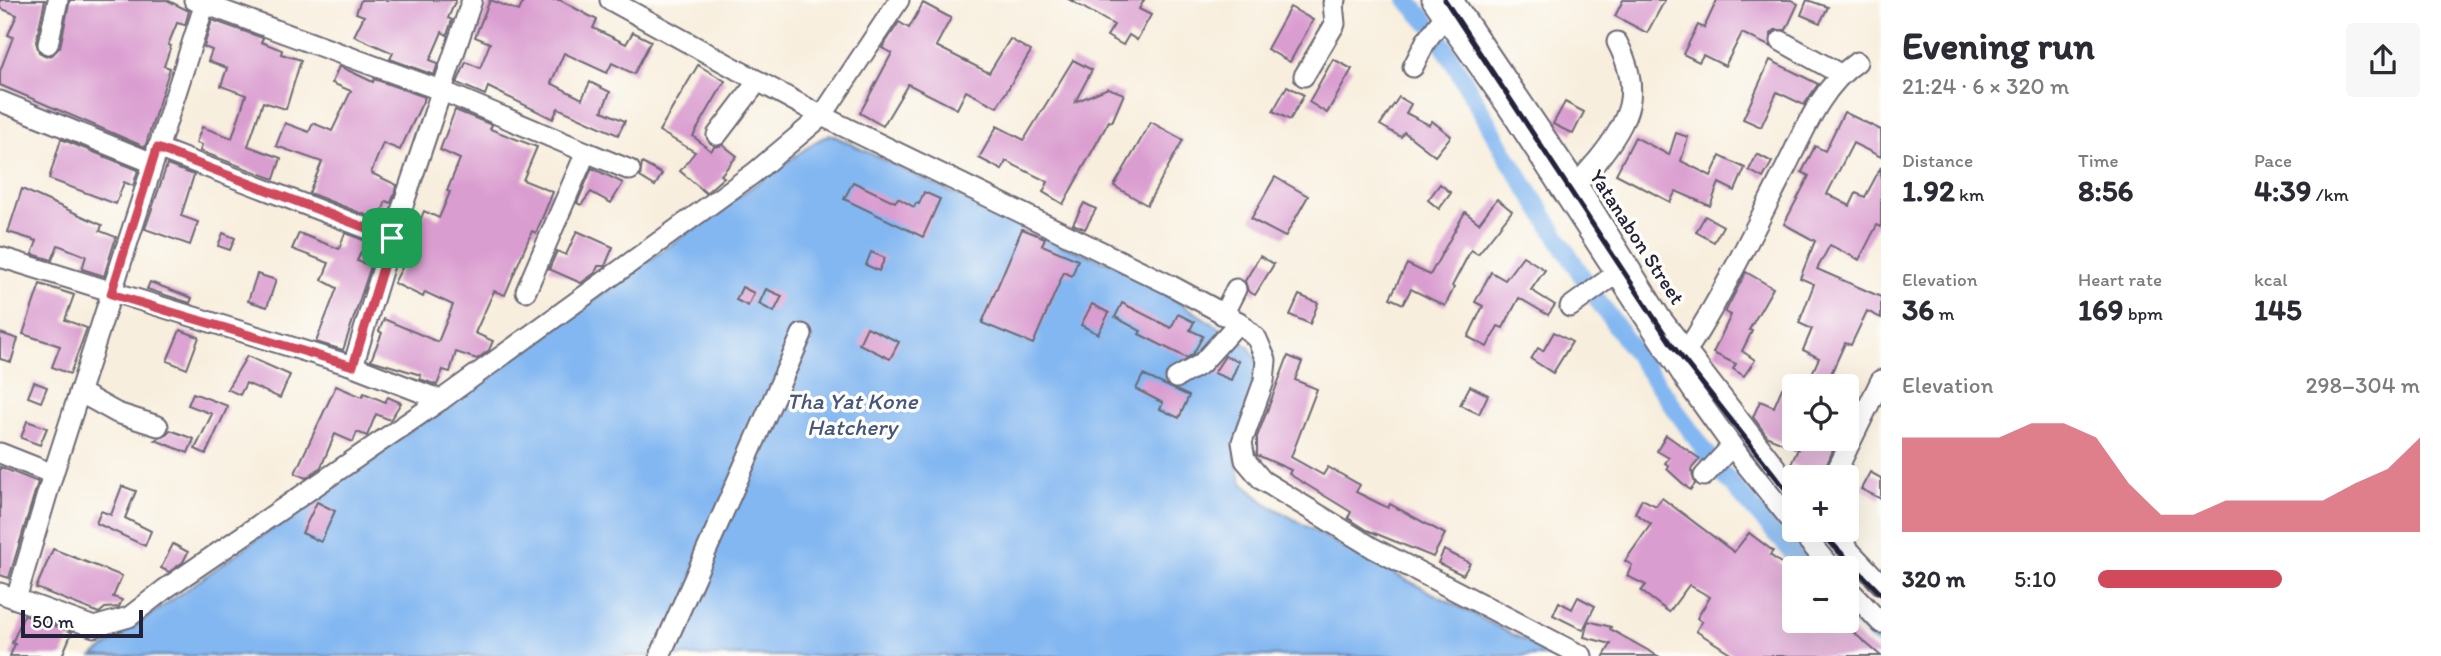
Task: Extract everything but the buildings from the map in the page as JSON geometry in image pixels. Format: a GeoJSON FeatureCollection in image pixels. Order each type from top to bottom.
{"type":"FeatureCollection","features":[{"type":"Feature","properties":{"kind":"street"},"geometry":{"type":"LineString","coordinates":[[48,44],[58,0]]}},
{"type":"Feature","properties":{"kind":"street"},"geometry":{"type":"LineString","coordinates":[[353,366],[440,90],[472,0]]}},
{"type":"Feature","properties":{"kind":"street"},"geometry":{"type":"LineString","coordinates":[[610,0],[822,116],[1170,285],[1231,319],[1257,339],[1266,360],[1264,381],[1242,442],[1245,460],[1262,480],[1373,548],[1582,656]]}},
{"type":"Feature","properties":{"kind":"street"},"geometry":{"type":"LineString","coordinates":[[630,170],[440,90],[201,2],[155,156],[53,474],[8,596],[94,626],[129,617],[441,400],[754,173],[822,116],[899,0]]}},
{"type":"Feature","properties":{"kind":"street"},"geometry":{"type":"LineString","coordinates":[[1304,76],[1335,24],[1333,3],[1336,0]]}},
{"type":"Feature","properties":{"kind":"street","name":"Yatanabon Street"},"geometry":{"type":"LineString","coordinates":[[1432,0],[1448,8],[1622,270],[1782,476]]}},
{"type":"Feature","properties":{"kind":"street"},"geometry":{"type":"LineString","coordinates":[[1413,67],[1448,8]]}},
{"type":"Feature","properties":{"kind":"street"},"geometry":{"type":"LineString","coordinates":[[1781,41],[1840,74]]}},
{"type":"Feature","properties":{"kind":"street"},"geometry":{"type":"LineString","coordinates":[[1571,190],[1613,142],[1629,109],[1629,73],[1617,42]]}},
{"type":"Feature","properties":{"kind":"street"},"geometry":{"type":"LineString","coordinates":[[1686,352],[1741,254],[1807,125],[1840,74],[1857,62]]}},
{"type":"Feature","properties":{"kind":"street"},"geometry":{"type":"LineString","coordinates":[[717,135],[758,80]]}},
{"type":"Feature","properties":{"kind":"street"},"geometry":{"type":"LineString","coordinates":[[0,101],[392,238]]}},
{"type":"Feature","properties":{"kind":"street"},"geometry":{"type":"LineString","coordinates":[[526,291],[586,152]]}},
{"type":"Feature","properties":{"kind":"street"},"geometry":{"type":"LineString","coordinates":[[0,257],[111,294],[353,366],[441,400]]}},
{"type":"Feature","properties":{"kind":"street"},"geometry":{"type":"LineString","coordinates":[[1570,307],[1622,270],[1732,446],[1782,509]]}},
{"type":"Feature","properties":{"kind":"street"},"geometry":{"type":"LineString","coordinates":[[1176,378],[1190,373],[1200,364],[1231,319],[1236,289]]}},
{"type":"Feature","properties":{"kind":"street"},"geometry":{"type":"LineString","coordinates":[[660,656],[802,334]]}},
{"type":"Feature","properties":{"kind":"street"},"geometry":{"type":"LineString","coordinates":[[1839,465],[1881,380]]}},
{"type":"Feature","properties":{"kind":"street"},"geometry":{"type":"LineString","coordinates":[[79,392],[117,413],[158,426]]}},
{"type":"Feature","properties":{"kind":"street"},"geometry":{"type":"LineString","coordinates":[[1704,476],[1732,446]]}},
{"type":"Feature","properties":{"kind":"street"},"geometry":{"type":"LineString","coordinates":[[0,453],[53,474]]}},
{"type":"Feature","properties":{"kind":"street"},"geometry":{"type":"LineString","coordinates":[[1809,542],[1821,556]]}},
{"type":"Feature","properties":{"kind":"street"},"geometry":{"type":"LineString","coordinates":[[1841,542],[1881,584]]}},
{"type":"Feature","properties":{"kind":"street"},"geometry":{"type":"LineString","coordinates":[[1859,600],[1881,623]]}},
{"type":"Feature","properties":{"kind":"water","name":"Tha Yat Kone Hatchery"},"geometry":{"type":"Polygon","coordinates":[[[830,134],[1060,245],[1127,269],[1249,347],[1261,369],[1235,458],[1242,483],[1264,502],[1348,550],[1555,656],[93,656],[815,142],[830,134]]]}},
{"type":"Feature","properties":{"kind":"waterway"},"geometry":{"type":"LineString","coordinates":[[1407,0],[1428,23]]}},
{"type":"Feature","properties":{"kind":"waterway"},"geometry":{"type":"LineString","coordinates":[[1443,44],[1509,160],[1589,287]]}},
{"type":"Feature","properties":{"kind":"waterway"},"geometry":{"type":"LineString","coordinates":[[1597,299],[1712,461]]}},
{"type":"Feature","properties":{"kind":"waterway"},"geometry":{"type":"LineString","coordinates":[[1720,471],[1795,556]]}},
{"type":"Feature","properties":{"kind":"waterway"},"geometry":{"type":"LineString","coordinates":[[1859,618],[1881,638]]}},
{"type":"Feature","properties":{"kind":"railway"},"geometry":{"type":"LineString","coordinates":[[1445,0],[1672,345],[1782,485]]}},
{"type":"Feature","properties":{"kind":"railway"},"geometry":{"type":"LineString","coordinates":[[1831,542],[1881,594]]}},
{"type":"Feature","properties":{"kind":"route"},"geometry":{"type":"LineString","coordinates":[[157,148],[392,238],[353,366],[111,294],[157,148]]}}]}
